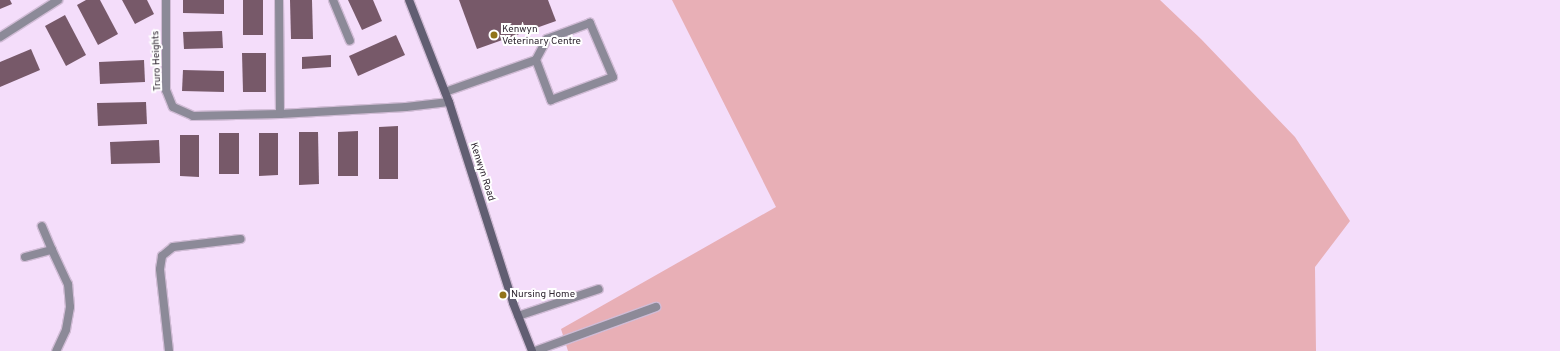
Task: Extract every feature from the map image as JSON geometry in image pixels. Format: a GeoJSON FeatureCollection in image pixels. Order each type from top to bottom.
{"type":"FeatureCollection","features":[{"type":"Feature","properties":{"kind":"main road","name":"Kenwyn Road"},"geometry":{"type":"LineString","coordinates":[[409,0],[449,102],[518,316],[533,351]]}},
{"type":"Feature","properties":{"kind":"street"},"geometry":{"type":"LineString","coordinates":[[0,37],[8,33],[36,12],[58,0]]}},
{"type":"Feature","properties":{"kind":"street","name":"Truro Heights"},"geometry":{"type":"LineString","coordinates":[[166,0],[166,90],[173,107],[193,116],[280,114],[406,107],[449,102]]}},
{"type":"Feature","properties":{"kind":"street"},"geometry":{"type":"LineString","coordinates":[[279,0],[280,114]]}},
{"type":"Feature","properties":{"kind":"street"},"geometry":{"type":"LineString","coordinates":[[333,0],[350,41]]}},
{"type":"Feature","properties":{"kind":"street"},"geometry":{"type":"LineString","coordinates":[[445,92],[536,60],[547,39],[590,23],[613,77],[551,100],[536,60]]}},
{"type":"Feature","properties":{"kind":"street"},"geometry":{"type":"LineString","coordinates":[[42,226],[68,284],[70,307],[66,330],[56,351]]}},
{"type":"Feature","properties":{"kind":"street"},"geometry":{"type":"LineString","coordinates":[[169,351],[160,269],[162,256],[173,247],[241,239]]}},
{"type":"Feature","properties":{"kind":"street"},"geometry":{"type":"LineString","coordinates":[[25,257],[52,250]]}},
{"type":"Feature","properties":{"kind":"street"},"geometry":{"type":"LineString","coordinates":[[518,316],[599,289]]}},
{"type":"Feature","properties":{"kind":"street"},"geometry":{"type":"LineString","coordinates":[[533,351],[656,307]]}},
{"type":"Feature","properties":{"kind":"shaded area"},"geometry":{"type":"Polygon","coordinates":[[[672,0],[1160,0],[1201,39],[1295,137],[1350,221],[1315,267],[1316,351],[568,351],[561,329],[776,207],[672,0]]]}},
{"type":"Feature","properties":{"kind":"building"},"geometry":{"type":"Polygon","coordinates":[[[0,0],[10,0],[12,4],[0,9],[0,0]]]}},
{"type":"Feature","properties":{"kind":"building"},"geometry":{"type":"Polygon","coordinates":[[[86,0],[100,0],[118,34],[98,45],[77,5],[86,0]]]}},
{"type":"Feature","properties":{"kind":"building"},"geometry":{"type":"Polygon","coordinates":[[[122,0],[147,0],[154,14],[135,24],[122,0]]]}},
{"type":"Feature","properties":{"kind":"building"},"geometry":{"type":"Polygon","coordinates":[[[183,0],[224,0],[224,14],[183,13],[183,0]]]}},
{"type":"Feature","properties":{"kind":"building"},"geometry":{"type":"Polygon","coordinates":[[[243,0],[263,0],[263,35],[243,35],[243,0]]]}},
{"type":"Feature","properties":{"kind":"building"},"geometry":{"type":"Polygon","coordinates":[[[290,0],[312,0],[313,39],[291,39],[290,0]]]}},
{"type":"Feature","properties":{"kind":"building"},"geometry":{"type":"Polygon","coordinates":[[[348,0],[373,0],[382,21],[362,30],[348,0]]]}},
{"type":"Feature","properties":{"kind":"building","name":"Kenwyn Veterinary Centre"},"geometry":{"type":"Polygon","coordinates":[[[459,0],[548,0],[556,21],[477,49],[459,0]]]}},
{"type":"Feature","properties":{"kind":"building"},"geometry":{"type":"Polygon","coordinates":[[[65,15],[86,55],[66,66],[45,26],[65,15]]]}},
{"type":"Feature","properties":{"kind":"building"},"geometry":{"type":"Polygon","coordinates":[[[222,31],[223,48],[184,49],[183,32],[222,31]]]}},
{"type":"Feature","properties":{"kind":"building"},"geometry":{"type":"Polygon","coordinates":[[[396,35],[405,55],[358,76],[349,56],[396,35]]]}},
{"type":"Feature","properties":{"kind":"building"},"geometry":{"type":"Polygon","coordinates":[[[31,49],[40,70],[0,87],[0,62],[31,49]]]}},
{"type":"Feature","properties":{"kind":"building"},"geometry":{"type":"Polygon","coordinates":[[[242,53],[266,53],[266,92],[243,92],[242,53]]]}},
{"type":"Feature","properties":{"kind":"building"},"geometry":{"type":"Polygon","coordinates":[[[331,55],[331,67],[302,69],[302,57],[331,55]]]}},
{"type":"Feature","properties":{"kind":"building"},"geometry":{"type":"Polygon","coordinates":[[[144,60],[145,82],[100,84],[99,62],[144,60]]]}},
{"type":"Feature","properties":{"kind":"building"},"geometry":{"type":"Polygon","coordinates":[[[183,70],[224,71],[224,92],[182,91],[183,70]]]}},
{"type":"Feature","properties":{"kind":"building"},"geometry":{"type":"Polygon","coordinates":[[[146,102],[147,124],[98,126],[97,103],[146,102]]]}},
{"type":"Feature","properties":{"kind":"building"},"geometry":{"type":"Polygon","coordinates":[[[398,126],[398,179],[379,179],[379,127],[398,126]]]}},
{"type":"Feature","properties":{"kind":"building"},"geometry":{"type":"Polygon","coordinates":[[[358,131],[358,176],[338,176],[338,132],[358,131]]]}},
{"type":"Feature","properties":{"kind":"building"},"geometry":{"type":"Polygon","coordinates":[[[299,132],[318,132],[319,184],[299,185],[299,132]]]}},
{"type":"Feature","properties":{"kind":"building"},"geometry":{"type":"Polygon","coordinates":[[[219,133],[239,133],[239,174],[219,174],[219,133]]]}},
{"type":"Feature","properties":{"kind":"building"},"geometry":{"type":"Polygon","coordinates":[[[259,133],[278,133],[278,175],[259,176],[259,133]]]}},
{"type":"Feature","properties":{"kind":"building"},"geometry":{"type":"Polygon","coordinates":[[[180,135],[199,135],[199,177],[180,176],[180,135]]]}},
{"type":"Feature","properties":{"kind":"building"},"geometry":{"type":"Polygon","coordinates":[[[159,140],[160,163],[111,164],[110,142],[159,140]]]}},
{"type":"Feature","properties":{"kind":"place","name":"Kenwyn Veterinary Centre"},"geometry":{"type":"Point","coordinates":[494,35]}},
{"type":"Feature","properties":{"kind":"place","name":"Nursing Home"},"geometry":{"type":"Point","coordinates":[503,295]}}]}
